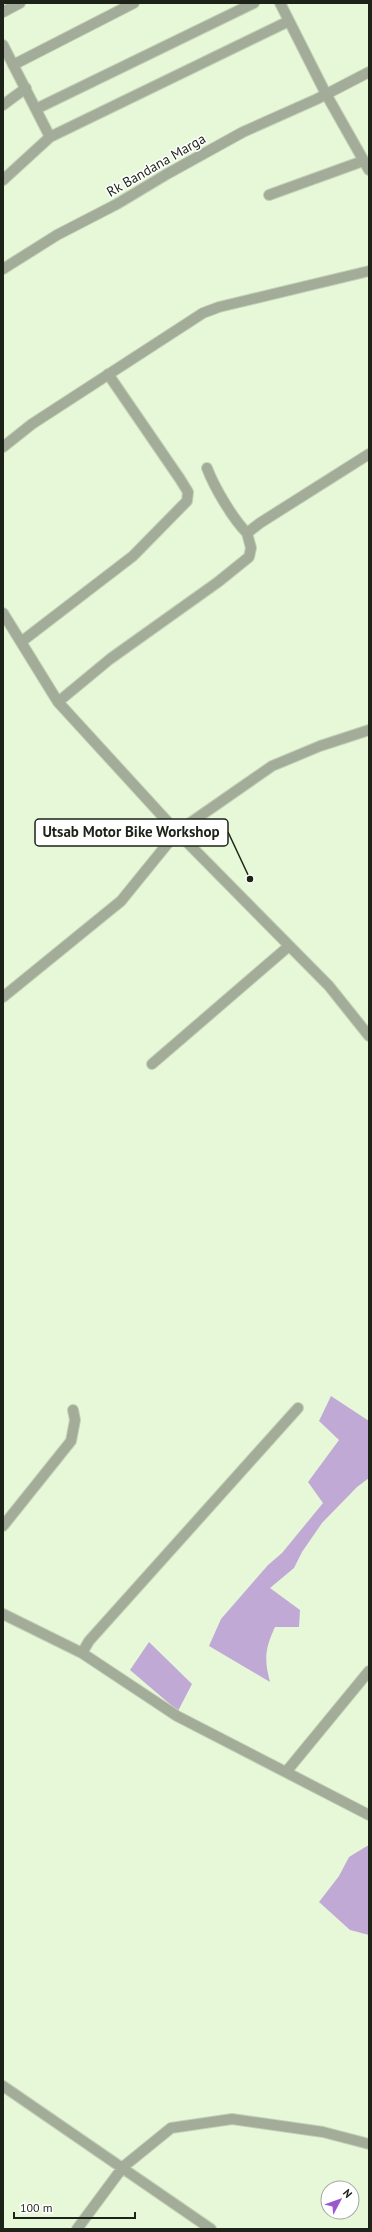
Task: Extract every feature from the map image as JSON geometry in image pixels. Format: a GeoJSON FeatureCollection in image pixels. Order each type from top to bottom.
{"type":"FeatureCollection","features":[{"type":"Feature","properties":{"kind":"street"},"geometry":{"type":"LineString","coordinates":[[3,12],[20,3]]}},
{"type":"Feature","properties":{"kind":"street"},"geometry":{"type":"LineString","coordinates":[[13,65],[134,3]]}},
{"type":"Feature","properties":{"kind":"street"},"geometry":{"type":"LineString","coordinates":[[36,110],[254,3]]}},
{"type":"Feature","properties":{"kind":"street"},"geometry":{"type":"LineString","coordinates":[[280,3],[326,94],[369,170]]}},
{"type":"Feature","properties":{"kind":"street"},"geometry":{"type":"LineString","coordinates":[[3,180],[50,137],[289,21]]}},
{"type":"Feature","properties":{"kind":"street"},"geometry":{"type":"LineString","coordinates":[[3,44],[50,137]]}},
{"type":"Feature","properties":{"kind":"street","name":"Rk Bandana Marga"},"geometry":{"type":"LineString","coordinates":[[3,269],[57,235],[117,204],[181,166],[243,132],[326,94],[369,72]]}},
{"type":"Feature","properties":{"kind":"street"},"geometry":{"type":"LineString","coordinates":[[3,105],[26,88]]}},
{"type":"Feature","properties":{"kind":"street"},"geometry":{"type":"LineString","coordinates":[[269,195],[364,161]]}},
{"type":"Feature","properties":{"kind":"street"},"geometry":{"type":"LineString","coordinates":[[3,447],[32,424],[203,313],[219,307],[369,271]]}},
{"type":"Feature","properties":{"kind":"street"},"geometry":{"type":"LineString","coordinates":[[21,642],[133,556],[187,501],[188,492],[180,479],[108,374]]}},
{"type":"Feature","properties":{"kind":"street"},"geometry":{"type":"LineString","coordinates":[[247,533],[260,523],[369,454]]}},
{"type":"Feature","properties":{"kind":"street"},"geometry":{"type":"LineString","coordinates":[[58,702],[110,659],[218,582],[249,557],[251,548],[247,533],[236,522],[211,479],[207,468]]}},
{"type":"Feature","properties":{"kind":"street"},"geometry":{"type":"LineString","coordinates":[[3,613],[58,702],[177,832],[329,986],[369,1036]]}},
{"type":"Feature","properties":{"kind":"street"},"geometry":{"type":"LineString","coordinates":[[3,997],[121,901],[177,832],[272,766],[320,746],[369,730]]}},
{"type":"Feature","properties":{"kind":"street"},"geometry":{"type":"LineString","coordinates":[[152,1064],[289,946]]}},
{"type":"Feature","properties":{"kind":"street"},"geometry":{"type":"LineString","coordinates":[[82,1653],[89,1641],[298,1408]]}},
{"type":"Feature","properties":{"kind":"street"},"geometry":{"type":"LineString","coordinates":[[3,1526],[71,1441],[75,1420],[73,1410]]}},
{"type":"Feature","properties":{"kind":"street"},"geometry":{"type":"LineString","coordinates":[[3,1614],[82,1653],[177,1716],[369,1815]]}},
{"type":"Feature","properties":{"kind":"street"},"geometry":{"type":"LineString","coordinates":[[286,1772],[369,1671]]}},
{"type":"Feature","properties":{"kind":"street"},"geometry":{"type":"LineString","coordinates":[[3,2086],[123,2167],[211,2229]]}},
{"type":"Feature","properties":{"kind":"street"},"geometry":{"type":"LineString","coordinates":[[77,2229],[123,2167],[171,2128],[232,2119],[323,2132],[369,2144]]}},
{"type":"Feature","properties":{"kind":"shaded area"},"geometry":{"type":"Polygon","coordinates":[[[331,1396],[369,1421],[369,1478],[357,1487],[322,1523],[302,1552],[294,1568],[270,1588],[300,1610],[299,1627],[275,1627],[266,1654],[270,1682],[209,1646],[221,1619],[268,1565],[282,1553],[323,1503],[308,1482],[339,1440],[319,1421],[331,1396]]]}},
{"type":"Feature","properties":{"kind":"shaded area"},"geometry":{"type":"Polygon","coordinates":[[[149,1642],[192,1684],[178,1711],[130,1670],[149,1642]]]}},
{"type":"Feature","properties":{"kind":"shaded area"},"geometry":{"type":"Polygon","coordinates":[[[369,1846],[369,1935],[350,1930],[319,1902],[339,1876],[349,1857],[369,1846]]]}},
{"type":"Feature","properties":{"kind":"place","name":"Utsab Motor Bike Workshop"},"geometry":{"type":"Point","coordinates":[250,879]}}]}
